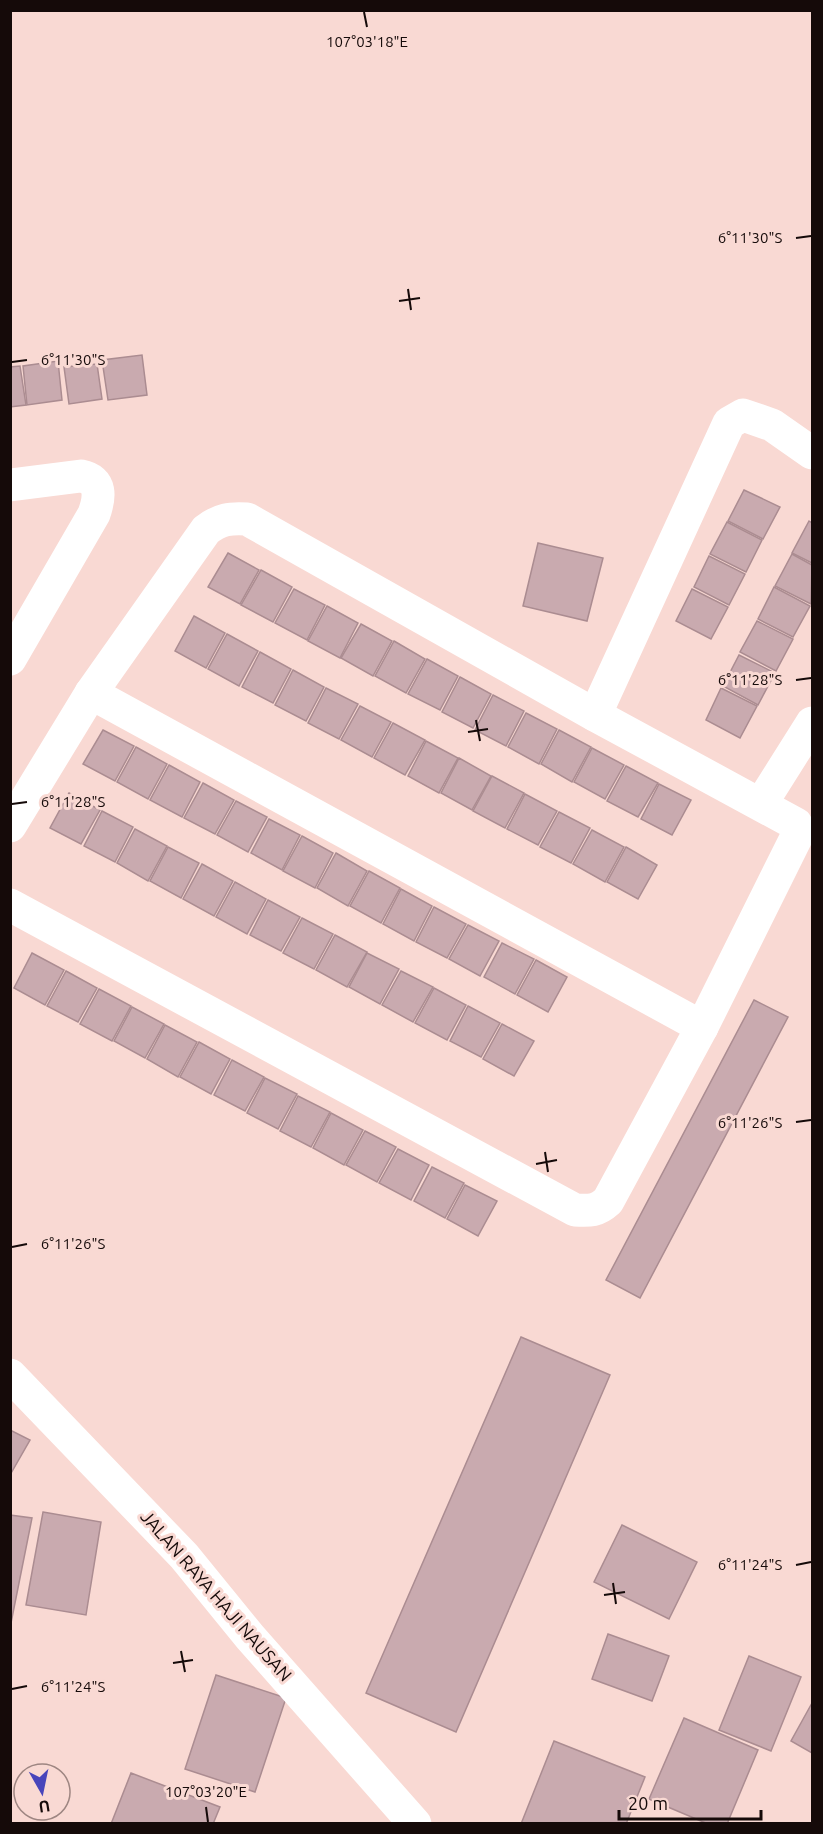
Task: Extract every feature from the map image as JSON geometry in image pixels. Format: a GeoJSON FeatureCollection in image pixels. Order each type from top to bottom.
{"type":"FeatureCollection","features":[{"type":"Feature","properties":{"kind":"street"},"geometry":{"type":"LineString","coordinates":[[595,715],[729,423],[743,415],[772,425],[813,453]]}},
{"type":"Feature","properties":{"kind":"street"},"geometry":{"type":"LineString","coordinates":[[10,485],[81,476],[96,483],[99,493],[94,514],[10,659]]}},
{"type":"Feature","properties":{"kind":"street"},"geometry":{"type":"LineString","coordinates":[[10,826],[91,693],[207,530],[216,522],[229,518],[247,519],[595,715],[761,804],[796,824],[797,838],[702,1027],[608,1201],[599,1209],[576,1210],[10,905]]}},
{"type":"Feature","properties":{"kind":"street"},"geometry":{"type":"LineString","coordinates":[[91,693],[702,1027]]}},
{"type":"Feature","properties":{"kind":"street"},"geometry":{"type":"LineString","coordinates":[[761,804],[813,723]]}},
{"type":"Feature","properties":{"kind":"street","name":"JALAN RAYA HAJI NAUSAN"},"geometry":{"type":"LineString","coordinates":[[10,1375],[184,1556],[250,1637],[415,1824]]}},
{"type":"Feature","properties":{"kind":"building"},"geometry":{"type":"Polygon","coordinates":[[[142,355],[147,395],[108,400],[102,360],[142,355]]]}},
{"type":"Feature","properties":{"kind":"building"},"geometry":{"type":"Polygon","coordinates":[[[58,361],[62,400],[27,405],[23,366],[58,361]]]}},
{"type":"Feature","properties":{"kind":"building"},"geometry":{"type":"Polygon","coordinates":[[[97,364],[102,399],[69,404],[64,367],[97,364]]]}},
{"type":"Feature","properties":{"kind":"building"},"geometry":{"type":"Polygon","coordinates":[[[20,366],[26,405],[10,407],[10,367],[20,366]]]}},
{"type":"Feature","properties":{"kind":"building"},"geometry":{"type":"Polygon","coordinates":[[[744,490],[780,507],[763,539],[728,521],[744,490]]]}},
{"type":"Feature","properties":{"kind":"building"},"geometry":{"type":"Polygon","coordinates":[[[809,521],[812,523],[812,563],[792,553],[809,521]]]}},
{"type":"Feature","properties":{"kind":"building"},"geometry":{"type":"Polygon","coordinates":[[[727,522],[762,540],[746,572],[710,554],[727,522]]]}},
{"type":"Feature","properties":{"kind":"building"},"geometry":{"type":"Polygon","coordinates":[[[538,543],[603,558],[587,621],[523,606],[538,543]]]}},
{"type":"Feature","properties":{"kind":"building"},"geometry":{"type":"Polygon","coordinates":[[[228,553],[259,570],[240,604],[208,587],[228,553]]]}},
{"type":"Feature","properties":{"kind":"building"},"geometry":{"type":"Polygon","coordinates":[[[792,554],[812,565],[811,604],[775,586],[792,554]]]}},
{"type":"Feature","properties":{"kind":"building"},"geometry":{"type":"Polygon","coordinates":[[[709,556],[745,574],[729,605],[694,587],[709,556]]]}},
{"type":"Feature","properties":{"kind":"building"},"geometry":{"type":"Polygon","coordinates":[[[261,570],[292,587],[273,622],[241,605],[261,570]]]}},
{"type":"Feature","properties":{"kind":"building"},"geometry":{"type":"Polygon","coordinates":[[[774,587],[810,606],[793,637],[758,619],[774,587]]]}},
{"type":"Feature","properties":{"kind":"building"},"geometry":{"type":"Polygon","coordinates":[[[294,589],[325,605],[307,640],[275,623],[294,589]]]}},
{"type":"Feature","properties":{"kind":"building"},"geometry":{"type":"Polygon","coordinates":[[[692,589],[728,607],[711,639],[676,621],[692,589]]]}},
{"type":"Feature","properties":{"kind":"building"},"geometry":{"type":"Polygon","coordinates":[[[327,606],[358,623],[340,658],[308,641],[327,606]]]}},
{"type":"Feature","properties":{"kind":"building"},"geometry":{"type":"Polygon","coordinates":[[[194,616],[225,633],[206,668],[175,651],[194,616]]]}},
{"type":"Feature","properties":{"kind":"building"},"geometry":{"type":"Polygon","coordinates":[[[757,621],[793,639],[776,671],[740,652],[757,621]]]}},
{"type":"Feature","properties":{"kind":"building"},"geometry":{"type":"Polygon","coordinates":[[[361,624],[392,641],[373,676],[341,658],[361,624]]]}},
{"type":"Feature","properties":{"kind":"building"},"geometry":{"type":"Polygon","coordinates":[[[227,634],[258,651],[239,686],[208,669],[227,634]]]}},
{"type":"Feature","properties":{"kind":"building"},"geometry":{"type":"Polygon","coordinates":[[[394,641],[425,659],[406,693],[375,676],[394,641]]]}},
{"type":"Feature","properties":{"kind":"building"},"geometry":{"type":"Polygon","coordinates":[[[260,652],[291,669],[273,703],[242,687],[260,652]]]}},
{"type":"Feature","properties":{"kind":"building"},"geometry":{"type":"Polygon","coordinates":[[[739,655],[775,673],[758,705],[723,686],[739,655]]]}},
{"type":"Feature","properties":{"kind":"building"},"geometry":{"type":"Polygon","coordinates":[[[427,659],[458,676],[440,710],[408,694],[427,659]]]}},
{"type":"Feature","properties":{"kind":"building"},"geometry":{"type":"Polygon","coordinates":[[[293,670],[324,687],[306,721],[275,705],[293,670]]]}},
{"type":"Feature","properties":{"kind":"building"},"geometry":{"type":"Polygon","coordinates":[[[460,677],[491,694],[473,728],[442,712],[460,677]]]}},
{"type":"Feature","properties":{"kind":"building"},"geometry":{"type":"Polygon","coordinates":[[[326,688],[358,704],[339,739],[308,723],[326,688]]]}},
{"type":"Feature","properties":{"kind":"building"},"geometry":{"type":"Polygon","coordinates":[[[721,688],[757,706],[740,738],[706,720],[721,688]]]}},
{"type":"Feature","properties":{"kind":"building"},"geometry":{"type":"Polygon","coordinates":[[[493,695],[524,711],[506,746],[475,730],[493,695]]]}},
{"type":"Feature","properties":{"kind":"building"},"geometry":{"type":"Polygon","coordinates":[[[360,706],[391,722],[372,757],[341,740],[360,706]]]}},
{"type":"Feature","properties":{"kind":"building"},"geometry":{"type":"Polygon","coordinates":[[[526,713],[557,729],[539,764],[508,747],[526,713]]]}},
{"type":"Feature","properties":{"kind":"building"},"geometry":{"type":"Polygon","coordinates":[[[393,723],[425,740],[405,775],[374,758],[393,723]]]}},
{"type":"Feature","properties":{"kind":"building"},"geometry":{"type":"Polygon","coordinates":[[[103,730],[134,746],[115,781],[83,764],[103,730]]]}},
{"type":"Feature","properties":{"kind":"building"},"geometry":{"type":"Polygon","coordinates":[[[559,730],[591,747],[572,782],[541,764],[559,730]]]}},
{"type":"Feature","properties":{"kind":"building"},"geometry":{"type":"Polygon","coordinates":[[[426,741],[458,758],[439,793],[408,776],[426,741]]]}},
{"type":"Feature","properties":{"kind":"building"},"geometry":{"type":"Polygon","coordinates":[[[136,747],[167,764],[148,799],[117,782],[136,747]]]}},
{"type":"Feature","properties":{"kind":"building"},"geometry":{"type":"Polygon","coordinates":[[[592,748],[624,765],[605,799],[574,782],[592,748]]]}},
{"type":"Feature","properties":{"kind":"building"},"geometry":{"type":"Polygon","coordinates":[[[459,758],[491,776],[472,810],[441,793],[459,758]]]}},
{"type":"Feature","properties":{"kind":"building"},"geometry":{"type":"Polygon","coordinates":[[[169,765],[200,782],[182,817],[150,800],[169,765]]]}},
{"type":"Feature","properties":{"kind":"building"},"geometry":{"type":"Polygon","coordinates":[[[626,766],[658,783],[638,817],[607,801],[626,766]]]}},
{"type":"Feature","properties":{"kind":"building"},"geometry":{"type":"Polygon","coordinates":[[[492,776],[524,793],[505,828],[473,811],[492,776]]]}},
{"type":"Feature","properties":{"kind":"building"},"geometry":{"type":"Polygon","coordinates":[[[203,783],[234,800],[215,834],[184,818],[203,783]]]}},
{"type":"Feature","properties":{"kind":"building"},"geometry":{"type":"Polygon","coordinates":[[[659,784],[691,800],[672,835],[641,819],[659,784]]]}},
{"type":"Feature","properties":{"kind":"building"},"geometry":{"type":"Polygon","coordinates":[[[69,793],[100,810],[81,844],[50,828],[69,793]]]}},
{"type":"Feature","properties":{"kind":"building"},"geometry":{"type":"Polygon","coordinates":[[[525,794],[557,811],[538,845],[507,829],[525,794]]]}},
{"type":"Feature","properties":{"kind":"building"},"geometry":{"type":"Polygon","coordinates":[[[236,801],[267,817],[248,852],[217,835],[236,801]]]}},
{"type":"Feature","properties":{"kind":"building"},"geometry":{"type":"Polygon","coordinates":[[[102,811],[133,827],[115,862],[84,846],[102,811]]]}},
{"type":"Feature","properties":{"kind":"building"},"geometry":{"type":"Polygon","coordinates":[[[559,812],[590,828],[571,863],[540,847],[559,812]]]}},
{"type":"Feature","properties":{"kind":"building"},"geometry":{"type":"Polygon","coordinates":[[[269,819],[300,835],[282,870],[251,853],[269,819]]]}},
{"type":"Feature","properties":{"kind":"building"},"geometry":{"type":"Polygon","coordinates":[[[135,829],[167,846],[148,881],[117,863],[135,829]]]}},
{"type":"Feature","properties":{"kind":"building"},"geometry":{"type":"Polygon","coordinates":[[[592,830],[624,847],[605,882],[573,864],[592,830]]]}},
{"type":"Feature","properties":{"kind":"building"},"geometry":{"type":"Polygon","coordinates":[[[302,836],[333,853],[315,888],[283,871],[302,836]]]}},
{"type":"Feature","properties":{"kind":"building"},"geometry":{"type":"Polygon","coordinates":[[[168,847],[199,863],[181,898],[150,881],[168,847]]]}},
{"type":"Feature","properties":{"kind":"building"},"geometry":{"type":"Polygon","coordinates":[[[626,847],[657,865],[638,899],[607,882],[626,847]]]}},
{"type":"Feature","properties":{"kind":"building"},"geometry":{"type":"Polygon","coordinates":[[[336,853],[367,871],[348,906],[317,888],[336,853]]]}},
{"type":"Feature","properties":{"kind":"building"},"geometry":{"type":"Polygon","coordinates":[[[202,864],[233,881],[214,916],[183,899],[202,864]]]}},
{"type":"Feature","properties":{"kind":"building"},"geometry":{"type":"Polygon","coordinates":[[[369,871],[400,888],[381,923],[350,906],[369,871]]]}},
{"type":"Feature","properties":{"kind":"building"},"geometry":{"type":"Polygon","coordinates":[[[235,882],[266,899],[247,934],[216,917],[235,882]]]}},
{"type":"Feature","properties":{"kind":"building"},"geometry":{"type":"Polygon","coordinates":[[[401,889],[432,906],[414,941],[383,924],[401,889]]]}},
{"type":"Feature","properties":{"kind":"building"},"geometry":{"type":"Polygon","coordinates":[[[268,900],[300,917],[281,951],[250,935],[268,900]]]}},
{"type":"Feature","properties":{"kind":"building"},"geometry":{"type":"Polygon","coordinates":[[[434,907],[466,924],[447,958],[416,942],[434,907]]]}},
{"type":"Feature","properties":{"kind":"building"},"geometry":{"type":"Polygon","coordinates":[[[302,918],[333,934],[314,969],[283,953],[302,918]]]}},
{"type":"Feature","properties":{"kind":"building"},"geometry":{"type":"Polygon","coordinates":[[[468,925],[499,941],[480,976],[449,959],[468,925]]]}},
{"type":"Feature","properties":{"kind":"building"},"geometry":{"type":"Polygon","coordinates":[[[335,935],[367,952],[347,987],[316,970],[335,935]]]}},
{"type":"Feature","properties":{"kind":"building"},"geometry":{"type":"Polygon","coordinates":[[[502,943],[534,959],[515,994],[484,977],[502,943]]]}},
{"type":"Feature","properties":{"kind":"building"},"geometry":{"type":"Polygon","coordinates":[[[32,953],[64,970],[45,1005],[14,988],[32,953]]]}},
{"type":"Feature","properties":{"kind":"building"},"geometry":{"type":"Polygon","coordinates":[[[367,953],[399,969],[380,1004],[349,987],[367,953]]]}},
{"type":"Feature","properties":{"kind":"building"},"geometry":{"type":"Polygon","coordinates":[[[536,960],[567,977],[548,1012],[517,995],[536,960]]]}},
{"type":"Feature","properties":{"kind":"building"},"geometry":{"type":"Polygon","coordinates":[[[66,971],[97,988],[78,1022],[47,1006],[66,971]]]}},
{"type":"Feature","properties":{"kind":"building"},"geometry":{"type":"Polygon","coordinates":[[[401,971],[433,987],[413,1022],[382,1005],[401,971]]]}},
{"type":"Feature","properties":{"kind":"building"},"geometry":{"type":"Polygon","coordinates":[[[434,988],[466,1005],[447,1040],[415,1023],[434,988]]]}},
{"type":"Feature","properties":{"kind":"building"},"geometry":{"type":"Polygon","coordinates":[[[99,989],[131,1006],[112,1041],[80,1024],[99,989]]]}},
{"type":"Feature","properties":{"kind":"building"},"geometry":{"type":"Polygon","coordinates":[[[754,1000],[788,1017],[640,1298],[606,1280],[754,1000]]]}},
{"type":"Feature","properties":{"kind":"building"},"geometry":{"type":"Polygon","coordinates":[[[468,1006],[500,1023],[481,1057],[450,1041],[468,1006]]]}},
{"type":"Feature","properties":{"kind":"building"},"geometry":{"type":"Polygon","coordinates":[[[132,1007],[164,1024],[145,1058],[114,1041],[132,1007]]]}},
{"type":"Feature","properties":{"kind":"building"},"geometry":{"type":"Polygon","coordinates":[[[502,1024],[534,1041],[514,1076],[483,1059],[502,1024]]]}},
{"type":"Feature","properties":{"kind":"building"},"geometry":{"type":"Polygon","coordinates":[[[165,1025],[197,1042],[178,1077],[147,1059],[165,1025]]]}},
{"type":"Feature","properties":{"kind":"building"},"geometry":{"type":"Polygon","coordinates":[[[199,1042],[230,1059],[211,1094],[180,1077],[199,1042]]]}},
{"type":"Feature","properties":{"kind":"building"},"geometry":{"type":"Polygon","coordinates":[[[232,1060],[264,1077],[245,1111],[214,1095],[232,1060]]]}},
{"type":"Feature","properties":{"kind":"building"},"geometry":{"type":"Polygon","coordinates":[[[265,1078],[297,1094],[278,1129],[247,1113],[265,1078]]]}},
{"type":"Feature","properties":{"kind":"building"},"geometry":{"type":"Polygon","coordinates":[[[298,1096],[330,1112],[311,1147],[280,1131],[298,1096]]]}},
{"type":"Feature","properties":{"kind":"building"},"geometry":{"type":"Polygon","coordinates":[[[331,1113],[363,1130],[344,1165],[313,1148],[331,1113]]]}},
{"type":"Feature","properties":{"kind":"building"},"geometry":{"type":"Polygon","coordinates":[[[365,1131],[396,1147],[377,1182],[346,1165],[365,1131]]]}},
{"type":"Feature","properties":{"kind":"building"},"geometry":{"type":"Polygon","coordinates":[[[398,1149],[429,1165],[411,1200],[379,1183],[398,1149]]]}},
{"type":"Feature","properties":{"kind":"building"},"geometry":{"type":"Polygon","coordinates":[[[432,1167],[464,1183],[445,1218],[414,1201],[432,1167]]]}},
{"type":"Feature","properties":{"kind":"building"},"geometry":{"type":"Polygon","coordinates":[[[465,1185],[497,1201],[478,1236],[447,1219],[465,1185]]]}},
{"type":"Feature","properties":{"kind":"building"},"geometry":{"type":"Polygon","coordinates":[[[521,1337],[610,1375],[456,1732],[366,1693],[521,1337]]]}},
{"type":"Feature","properties":{"kind":"building"},"geometry":{"type":"Polygon","coordinates":[[[10,1430],[30,1440],[10,1475],[10,1430]]]}},
{"type":"Feature","properties":{"kind":"building"},"geometry":{"type":"Polygon","coordinates":[[[43,1512],[101,1522],[86,1615],[26,1605],[43,1512]]]}},
{"type":"Feature","properties":{"kind":"building"},"geometry":{"type":"Polygon","coordinates":[[[10,1515],[32,1518],[11,1623],[10,1623],[10,1515]]]}},
{"type":"Feature","properties":{"kind":"building"},"geometry":{"type":"Polygon","coordinates":[[[622,1525],[697,1562],[669,1619],[594,1582],[622,1525]]]}},
{"type":"Feature","properties":{"kind":"building"},"geometry":{"type":"Polygon","coordinates":[[[608,1634],[669,1656],[652,1701],[592,1679],[608,1634]]]}},
{"type":"Feature","properties":{"kind":"building"},"geometry":{"type":"Polygon","coordinates":[[[749,1656],[801,1677],[771,1751],[719,1730],[749,1656]]]}},
{"type":"Feature","properties":{"kind":"building"},"geometry":{"type":"Polygon","coordinates":[[[216,1675],[286,1698],[255,1792],[185,1769],[216,1675]]]}},
{"type":"Feature","properties":{"kind":"building"},"geometry":{"type":"Polygon","coordinates":[[[812,1703],[812,1753],[791,1741],[812,1703]]]}},
{"type":"Feature","properties":{"kind":"building"},"geometry":{"type":"Polygon","coordinates":[[[684,1718],[758,1750],[727,1824],[708,1824],[649,1799],[684,1718]]]}},
{"type":"Feature","properties":{"kind":"building"},"geometry":{"type":"Polygon","coordinates":[[[554,1741],[645,1777],[626,1824],[521,1824],[554,1741]]]}},
{"type":"Feature","properties":{"kind":"building"},"geometry":{"type":"Polygon","coordinates":[[[131,1773],[220,1807],[213,1824],[111,1824],[131,1773]]]}}]}
